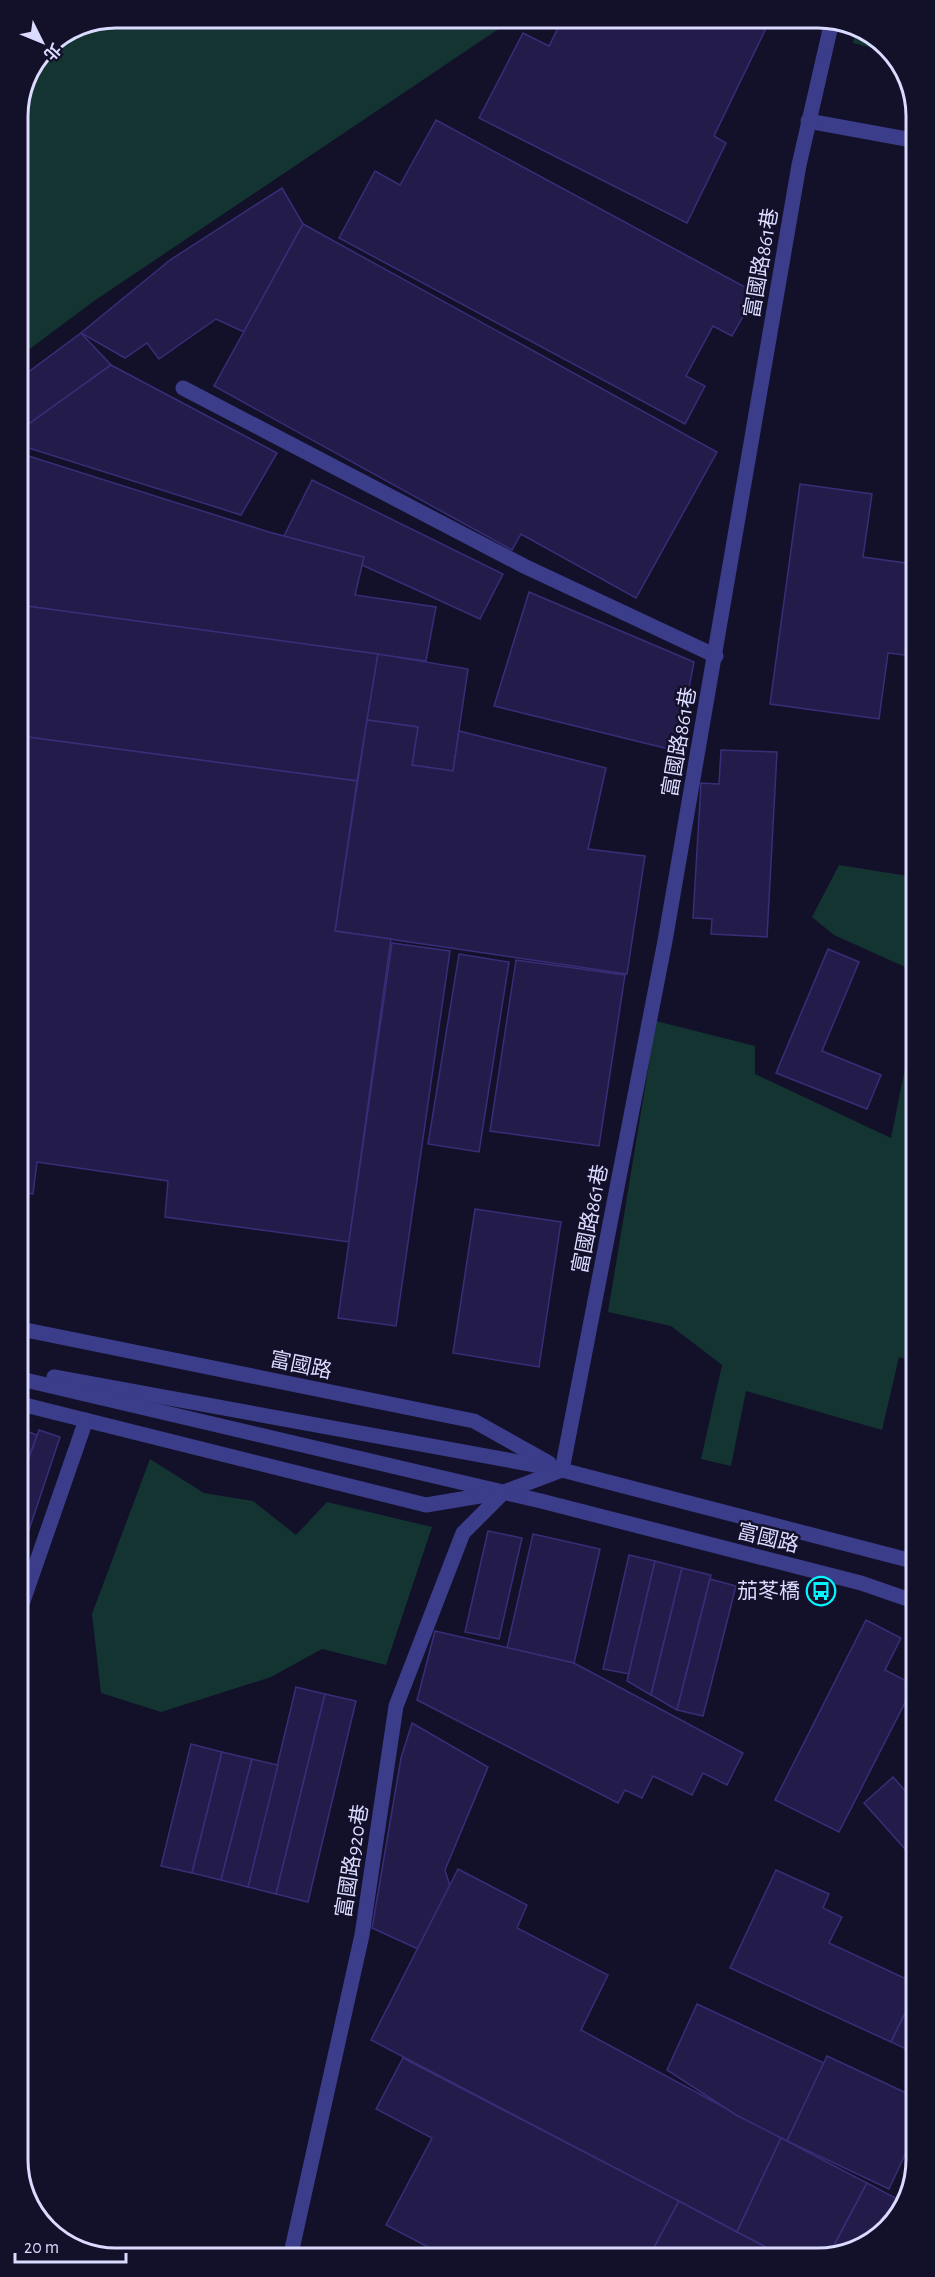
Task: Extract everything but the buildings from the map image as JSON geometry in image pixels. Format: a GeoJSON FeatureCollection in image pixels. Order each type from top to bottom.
{"type":"FeatureCollection","features":[{"type":"Feature","properties":{"kind":"street","name":"富國路861巷"},"geometry":{"type":"LineString","coordinates":[[562,1470],[665,941],[808,121],[830,29]]}},
{"type":"Feature","properties":{"kind":"street"},"geometry":{"type":"LineString","coordinates":[[808,121],[906,139]]}},
{"type":"Feature","properties":{"kind":"street"},"geometry":{"type":"LineString","coordinates":[[183,388],[524,566],[716,656]]}},
{"type":"Feature","properties":{"kind":"street","name":"富國路"},"geometry":{"type":"LineString","coordinates":[[28,1331],[474,1421],[562,1470]]}},
{"type":"Feature","properties":{"kind":"street","name":"富國路"},"geometry":{"type":"LineString","coordinates":[[28,1372],[562,1470],[906,1560]]}},
{"type":"Feature","properties":{"kind":"street","name":"富國路"},"geometry":{"type":"LineString","coordinates":[[28,1381],[504,1492],[861,1583],[906,1599]]}},
{"type":"Feature","properties":{"kind":"street","name":"富國路"},"geometry":{"type":"LineString","coordinates":[[28,1406],[426,1505],[504,1492]]}},
{"type":"Feature","properties":{"kind":"street"},"geometry":{"type":"LineString","coordinates":[[28,1586],[86,1420]]}},
{"type":"Feature","properties":{"kind":"street"},"geometry":{"type":"LineString","coordinates":[[504,1492],[562,1470]]}},
{"type":"Feature","properties":{"kind":"street","name":"富國路920巷"},"geometry":{"type":"LineString","coordinates":[[292,2248],[362,1935],[396,1706],[463,1533],[504,1492]]}},
{"type":"Feature","properties":{"kind":"green space"},"geometry":{"type":"Polygon","coordinates":[[[116,28],[499,29],[94,301],[29,350],[29,111],[31,94],[41,72],[72,72],[72,41],[99,30],[116,28]]]}},
{"type":"Feature","properties":{"kind":"green space"},"geometry":{"type":"Polygon","coordinates":[[[855,36],[873,48],[853,43],[855,36]]]}},
{"type":"Feature","properties":{"kind":"green space"},"geometry":{"type":"Polygon","coordinates":[[[839,865],[906,876],[906,967],[834,935],[812,917],[839,865]]]}},
{"type":"Feature","properties":{"kind":"green space"},"geometry":{"type":"Polygon","coordinates":[[[656,1021],[755,1046],[755,1074],[891,1138],[906,1063],[906,1359],[899,1357],[882,1430],[746,1391],[731,1466],[701,1459],[722,1365],[671,1326],[608,1312],[656,1021]]]}},
{"type":"Feature","properties":{"kind":"green space"},"geometry":{"type":"Polygon","coordinates":[[[150,1459],[204,1493],[253,1501],[296,1535],[327,1502],[432,1527],[386,1665],[322,1649],[271,1677],[161,1712],[101,1693],[92,1614],[150,1459]]]}},
{"type":"Feature","properties":{"kind":"place","name":"茄苳橋"},"geometry":{"type":"Point","coordinates":[821,1591]}}]}
